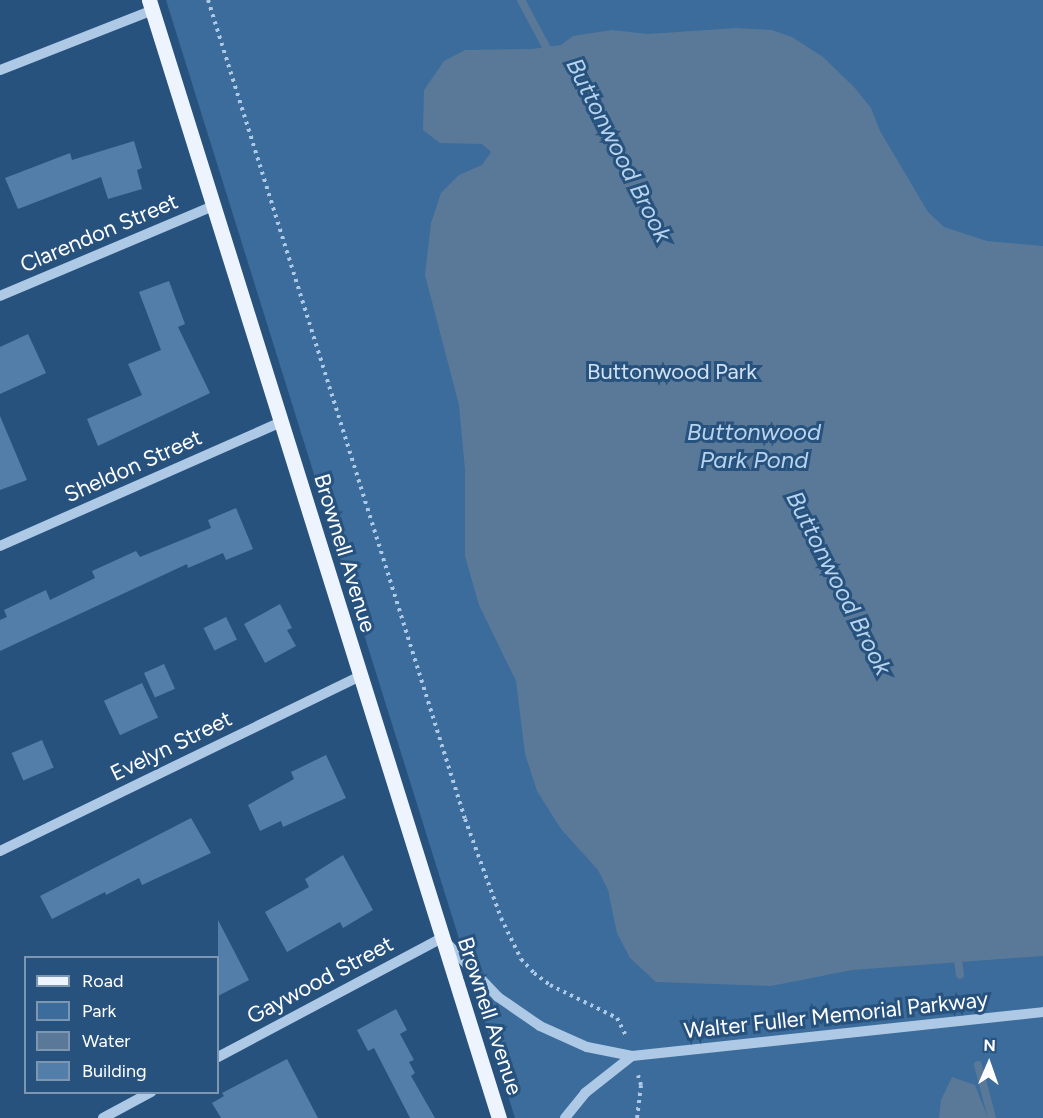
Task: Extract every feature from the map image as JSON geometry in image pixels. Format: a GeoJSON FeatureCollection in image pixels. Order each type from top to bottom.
{"type":"FeatureCollection","features":[{"type":"Feature","properties":{"kind":"main road","name":"Brownell Avenue"},"geometry":{"type":"LineString","coordinates":[[151,5],[499,1118]]}},
{"type":"Feature","properties":{"kind":"street"},"geometry":{"type":"LineString","coordinates":[[0,70],[151,5]]}},
{"type":"Feature","properties":{"kind":"street","name":"Clarendon Street"},"geometry":{"type":"LineString","coordinates":[[0,296],[213,206]]}},
{"type":"Feature","properties":{"kind":"street","name":"Sheldon Street"},"geometry":{"type":"LineString","coordinates":[[0,546],[281,422]]}},
{"type":"Feature","properties":{"kind":"street","name":"Evelyn Street"},"geometry":{"type":"LineString","coordinates":[[0,850],[360,676]]}},
{"type":"Feature","properties":{"kind":"street","name":"Walter Fuller Memorial Parkway"},"geometry":{"type":"LineString","coordinates":[[442,938],[498,997],[540,1026],[587,1047],[632,1056],[1043,1012]]}},
{"type":"Feature","properties":{"kind":"street","name":"Gaywood Street"},"geometry":{"type":"LineString","coordinates":[[219,1056],[442,938]]}},
{"type":"Feature","properties":{"kind":"street"},"geometry":{"type":"LineString","coordinates":[[565,1118],[585,1093],[632,1056]]}},
{"type":"Feature","properties":{"kind":"street"},"geometry":{"type":"LineString","coordinates":[[103,1118],[147,1094]]}},
{"type":"Feature","properties":{"kind":"path"},"geometry":{"type":"LineString","coordinates":[[208,0],[465,819],[501,918],[521,959],[534,973],[550,985],[617,1018],[641,1085],[637,1118]]}},
{"type":"Feature","properties":{"kind":"green space","name":"Buttonwood Park Pond"},"geometry":{"type":"Polygon","coordinates":[[[166,0],[1043,0],[1043,1118],[515,1118],[166,0]]]}},
{"type":"Feature","properties":{"kind":"water","name":"Buttonwood Park Pond"},"geometry":{"type":"Polygon","coordinates":[[[736,28],[772,30],[792,37],[823,57],[854,87],[871,108],[880,131],[928,212],[944,227],[987,241],[1043,246],[1043,956],[852,970],[771,986],[656,982],[630,958],[617,933],[608,890],[598,870],[561,829],[537,791],[525,754],[516,681],[479,605],[465,556],[465,470],[459,405],[425,275],[431,223],[441,193],[459,175],[482,165],[491,152],[482,144],[440,143],[423,130],[424,90],[444,61],[465,50],[532,49],[561,45],[573,36],[612,30],[648,34],[736,28]]]}},
{"type":"Feature","properties":{"kind":"water"},"geometry":{"type":"Polygon","coordinates":[[[952,1077],[975,1085],[988,1118],[939,1118],[941,1100],[952,1077]]]}},
{"type":"Feature","properties":{"kind":"building"},"geometry":{"type":"Polygon","coordinates":[[[134,141],[142,168],[137,170],[142,189],[108,199],[101,177],[18,209],[5,178],[70,153],[72,160],[134,141]]]}},
{"type":"Feature","properties":{"kind":"building"},"geometry":{"type":"Polygon","coordinates":[[[169,281],[185,324],[178,327],[210,393],[98,446],[87,419],[142,395],[128,364],[161,350],[139,292],[169,281]]]}},
{"type":"Feature","properties":{"kind":"building"},"geometry":{"type":"Polygon","coordinates":[[[28,334],[46,373],[0,394],[0,347],[28,334]]]}},
{"type":"Feature","properties":{"kind":"building"},"geometry":{"type":"Polygon","coordinates":[[[0,416],[27,480],[0,490],[0,416]]]}},
{"type":"Feature","properties":{"kind":"building"},"geometry":{"type":"Polygon","coordinates":[[[236,508],[253,549],[226,560],[223,553],[188,568],[187,564],[0,651],[0,620],[7,617],[4,610],[46,590],[50,600],[95,578],[92,571],[136,551],[140,557],[211,528],[208,520],[236,508]]]}},
{"type":"Feature","properties":{"kind":"building"},"geometry":{"type":"Polygon","coordinates":[[[280,604],[292,628],[287,630],[296,646],[265,663],[244,624],[280,604]]]}},
{"type":"Feature","properties":{"kind":"building"},"geometry":{"type":"Polygon","coordinates":[[[226,617],[237,639],[214,650],[204,628],[226,617]]]}},
{"type":"Feature","properties":{"kind":"building"},"geometry":{"type":"Polygon","coordinates":[[[164,664],[175,689],[155,698],[144,673],[164,664]]]}},
{"type":"Feature","properties":{"kind":"building"},"geometry":{"type":"Polygon","coordinates":[[[142,683],[158,717],[120,735],[104,701],[142,683]]]}},
{"type":"Feature","properties":{"kind":"building"},"geometry":{"type":"Polygon","coordinates":[[[42,740],[54,768],[23,781],[12,753],[42,740]]]}},
{"type":"Feature","properties":{"kind":"building"},"geometry":{"type":"Polygon","coordinates":[[[326,755],[346,798],[283,827],[281,821],[260,831],[248,805],[294,779],[291,772],[326,755]]]}},
{"type":"Feature","properties":{"kind":"building"},"geometry":{"type":"Polygon","coordinates":[[[191,818],[211,853],[142,885],[139,878],[106,895],[105,892],[52,919],[40,896],[191,818]]]}},
{"type":"Feature","properties":{"kind":"building"},"geometry":{"type":"Polygon","coordinates":[[[343,855],[373,910],[343,928],[340,922],[287,952],[265,912],[309,887],[305,879],[343,855]]]}},
{"type":"Feature","properties":{"kind":"building"},"geometry":{"type":"Polygon","coordinates":[[[218,920],[249,980],[219,995],[219,956],[218,920]]]}},
{"type":"Feature","properties":{"kind":"building"},"geometry":{"type":"Polygon","coordinates":[[[396,1009],[407,1030],[400,1034],[414,1060],[409,1062],[415,1073],[411,1076],[435,1118],[410,1118],[374,1048],[368,1051],[357,1030],[396,1009]]]}},
{"type":"Feature","properties":{"kind":"building"},"geometry":{"type":"Polygon","coordinates":[[[287,1059],[318,1118],[221,1118],[212,1103],[224,1096],[222,1093],[287,1059]]]}},
{"type":"Feature","properties":{"kind":"waterway","name":"Buttonwood Brook"},"geometry":{"type":"LineString","coordinates":[[521,0],[550,54]]}},
{"type":"Feature","properties":{"kind":"waterway","name":"Buttonwood Brook"},"geometry":{"type":"LineString","coordinates":[[957,953],[960,975]]}},
{"type":"Feature","properties":{"kind":"waterway","name":"Buttonwood Brook"},"geometry":{"type":"LineString","coordinates":[[978,1065],[992,1118]]}},
{"type":"Feature","properties":{"kind":"park label","name":"Buttonwood Park"},"geometry":{"type":"Point","coordinates":[672,372]}}]}
